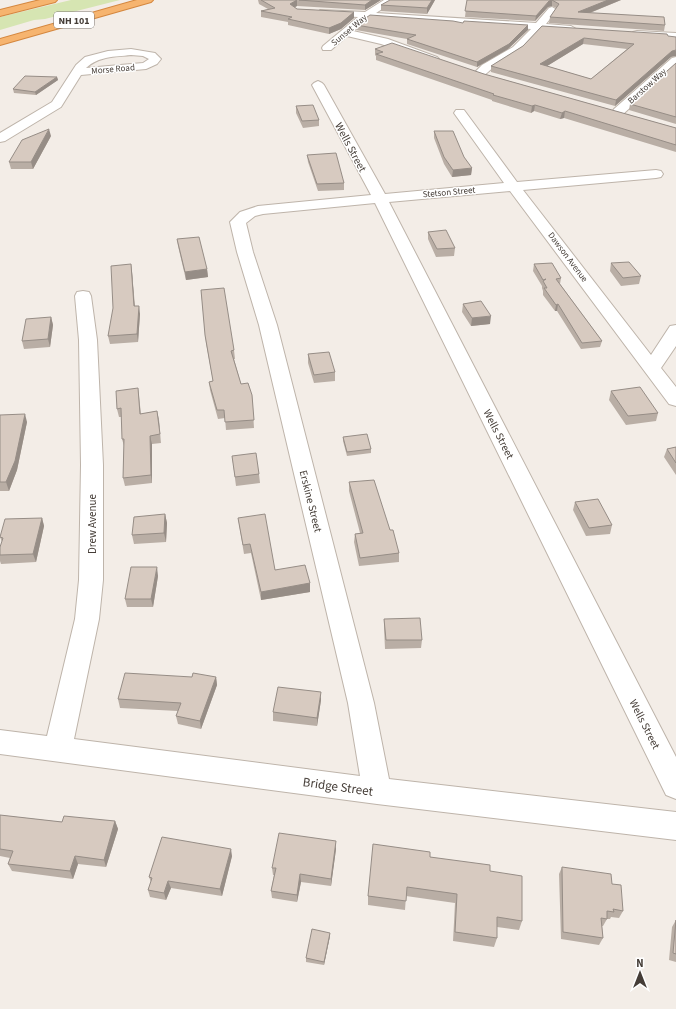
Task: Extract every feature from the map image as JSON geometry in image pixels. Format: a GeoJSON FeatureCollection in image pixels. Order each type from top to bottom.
{"type":"FeatureCollection","features":[{"type":"Feature","properties":{"kind":"highway","name":"NH 101"},"geometry":{"type":"LineString","coordinates":[[0,13],[52,0]]}},
{"type":"Feature","properties":{"kind":"highway","name":"NH 101"},"geometry":{"type":"LineString","coordinates":[[0,42],[148,0]]}},
{"type":"Feature","properties":{"kind":"street","name":"Sunset Way"},"geometry":{"type":"LineString","coordinates":[[326,48],[367,15],[382,4],[391,0]]}},
{"type":"Feature","properties":{"kind":"street"},"geometry":{"type":"LineString","coordinates":[[464,70],[483,76],[482,70],[516,50],[528,40],[552,10]]}},
{"type":"Feature","properties":{"kind":"street"},"geometry":{"type":"LineString","coordinates":[[313,11],[584,30]]}},
{"type":"Feature","properties":{"kind":"street"},"geometry":{"type":"LineString","coordinates":[[346,33],[384,41],[443,62]]}},
{"type":"Feature","properties":{"kind":"street"},"geometry":{"type":"LineString","coordinates":[[630,33],[676,36]]}},
{"type":"Feature","properties":{"kind":"street","name":"Morse Road"},"geometry":{"type":"LineString","coordinates":[[0,138],[57,104],[77,72],[89,59],[108,54],[143,52],[151,55],[155,59],[146,66],[77,72]]}},
{"type":"Feature","properties":{"kind":"street","name":"Barstow Way"},"geometry":{"type":"LineString","coordinates":[[618,112],[676,60]]}},
{"type":"Feature","properties":{"kind":"street","name":"Wells Street"},"geometry":{"type":"LineString","coordinates":[[318,85],[397,231],[676,786]]}},
{"type":"Feature","properties":{"kind":"street"},"geometry":{"type":"LineString","coordinates":[[606,109],[632,117]]}},
{"type":"Feature","properties":{"kind":"street","name":"Dawson Avenue"},"geometry":{"type":"LineString","coordinates":[[460,114],[676,400]]}},
{"type":"Feature","properties":{"kind":"street","name":"Stetson Street"},"geometry":{"type":"LineString","coordinates":[[244,214],[257,210],[273,208],[656,174]]}},
{"type":"Feature","properties":{"kind":"street","name":"Erskine Street"},"geometry":{"type":"LineString","coordinates":[[244,214],[238,222],[268,325],[361,703],[377,791]]}},
{"type":"Feature","properties":{"kind":"street","name":"Drew Avenue"},"geometry":{"type":"LineString","coordinates":[[58,748],[88,619],[91,580],[91,434],[88,340],[83,296]]}},
{"type":"Feature","properties":{"kind":"street"},"geometry":{"type":"LineString","coordinates":[[652,368],[673,338],[676,330]]}},
{"type":"Feature","properties":{"kind":"street","name":"Bridge Street"},"geometry":{"type":"LineString","coordinates":[[0,742],[58,748],[377,791],[676,826]]}},
{"type":"Feature","properties":{"kind":"green space"},"geometry":{"type":"Polygon","coordinates":[[[71,0],[120,0],[45,19],[34,20],[0,30],[0,17],[71,0]]]}},
{"type":"Feature","properties":{"kind":"building"},"geometry":{"type":"Polygon","coordinates":[[[261,0],[297,0],[290,4],[297,9],[354,12],[341,23],[329,28],[288,19],[292,17],[261,11],[275,8],[261,0]]]}},
{"type":"Feature","properties":{"kind":"building"},"geometry":{"type":"Polygon","coordinates":[[[299,0],[372,0],[365,5],[299,0]]]}},
{"type":"Feature","properties":{"kind":"building"},"geometry":{"type":"Polygon","coordinates":[[[390,0],[432,0],[427,8],[381,5],[390,0]]]}},
{"type":"Feature","properties":{"kind":"building"},"geometry":{"type":"Polygon","coordinates":[[[467,0],[552,0],[549,1],[536,16],[465,11],[467,0]]]}},
{"type":"Feature","properties":{"kind":"building"},"geometry":{"type":"Polygon","coordinates":[[[552,0],[608,0],[578,12],[664,17],[665,25],[550,17],[559,4],[552,0]]]}},
{"type":"Feature","properties":{"kind":"building"},"geometry":{"type":"Polygon","coordinates":[[[370,15],[463,23],[464,21],[528,25],[509,44],[477,62],[407,39],[416,35],[356,25],[370,15]]]}},
{"type":"Feature","properties":{"kind":"building"},"geometry":{"type":"Polygon","coordinates":[[[542,26],[667,34],[668,36],[676,37],[676,50],[672,51],[616,100],[491,66],[523,46],[542,26]],[[584,38],[540,64],[591,79],[634,44],[584,38]]]}},
{"type":"Feature","properties":{"kind":"building"},"geometry":{"type":"Polygon","coordinates":[[[392,43],[484,74],[676,128],[676,145],[565,111],[562,113],[493,95],[494,94],[376,54],[383,52],[375,49],[392,43]]]}},
{"type":"Feature","properties":{"kind":"building"},"geometry":{"type":"Polygon","coordinates":[[[676,63],[676,117],[630,104],[676,63]]]}},
{"type":"Feature","properties":{"kind":"building"},"geometry":{"type":"Polygon","coordinates":[[[25,76],[57,77],[35,92],[13,89],[25,76]]]}},
{"type":"Feature","properties":{"kind":"building"},"geometry":{"type":"Polygon","coordinates":[[[313,105],[319,120],[302,121],[296,106],[313,105]]]}},
{"type":"Feature","properties":{"kind":"building"},"geometry":{"type":"Polygon","coordinates":[[[49,129],[31,162],[9,162],[22,140],[49,129]]]}},
{"type":"Feature","properties":{"kind":"building"},"geometry":{"type":"Polygon","coordinates":[[[434,131],[453,131],[464,157],[472,168],[453,170],[444,157],[434,131]]]}},
{"type":"Feature","properties":{"kind":"building"},"geometry":{"type":"Polygon","coordinates":[[[336,153],[344,183],[317,184],[307,155],[336,153]]]}},
{"type":"Feature","properties":{"kind":"building"},"geometry":{"type":"Polygon","coordinates":[[[446,230],[455,248],[437,249],[428,232],[446,230]]]}},
{"type":"Feature","properties":{"kind":"building"},"geometry":{"type":"Polygon","coordinates":[[[199,237],[207,269],[185,272],[177,239],[199,237]]]}},
{"type":"Feature","properties":{"kind":"building"},"geometry":{"type":"Polygon","coordinates":[[[629,262],[641,276],[623,278],[611,263],[629,262]]]}},
{"type":"Feature","properties":{"kind":"building"},"geometry":{"type":"Polygon","coordinates":[[[552,263],[561,278],[556,279],[602,341],[582,343],[558,304],[556,305],[544,288],[547,288],[543,281],[546,279],[543,280],[534,264],[552,263]]]}},
{"type":"Feature","properties":{"kind":"building"},"geometry":{"type":"Polygon","coordinates":[[[131,264],[134,306],[139,306],[137,334],[108,336],[113,308],[111,266],[131,264]]]}},
{"type":"Feature","properties":{"kind":"building"},"geometry":{"type":"Polygon","coordinates":[[[224,288],[234,350],[231,351],[241,384],[248,383],[252,395],[254,420],[225,422],[224,410],[217,410],[209,382],[213,381],[205,335],[201,290],[224,288]]]}},
{"type":"Feature","properties":{"kind":"building"},"geometry":{"type":"Polygon","coordinates":[[[481,301],[491,316],[472,318],[463,304],[481,301]]]}},
{"type":"Feature","properties":{"kind":"building"},"geometry":{"type":"Polygon","coordinates":[[[51,317],[48,339],[22,341],[26,319],[51,317]]]}},
{"type":"Feature","properties":{"kind":"building"},"geometry":{"type":"Polygon","coordinates":[[[329,352],[335,372],[314,375],[308,354],[329,352]]]}},
{"type":"Feature","properties":{"kind":"building"},"geometry":{"type":"Polygon","coordinates":[[[640,387],[658,413],[628,416],[611,391],[640,387]]]}},
{"type":"Feature","properties":{"kind":"building"},"geometry":{"type":"Polygon","coordinates":[[[138,388],[140,414],[157,411],[160,434],[150,436],[151,475],[123,478],[124,439],[122,439],[121,408],[117,409],[116,391],[138,388]]]}},
{"type":"Feature","properties":{"kind":"building"},"geometry":{"type":"Polygon","coordinates":[[[25,414],[15,461],[6,482],[0,482],[0,415],[25,414]]]}},
{"type":"Feature","properties":{"kind":"building"},"geometry":{"type":"Polygon","coordinates":[[[367,434],[371,449],[347,452],[343,437],[367,434]]]}},
{"type":"Feature","properties":{"kind":"building"},"geometry":{"type":"Polygon","coordinates":[[[676,447],[676,463],[667,449],[676,447]]]}},
{"type":"Feature","properties":{"kind":"building"},"geometry":{"type":"Polygon","coordinates":[[[256,453],[259,474],[235,477],[232,456],[256,453]]]}},
{"type":"Feature","properties":{"kind":"building"},"geometry":{"type":"Polygon","coordinates":[[[374,480],[390,530],[393,530],[399,553],[360,558],[355,534],[363,533],[349,482],[374,480]]]}},
{"type":"Feature","properties":{"kind":"building"},"geometry":{"type":"Polygon","coordinates":[[[598,499],[612,525],[589,528],[575,502],[598,499]]]}},
{"type":"Feature","properties":{"kind":"building"},"geometry":{"type":"Polygon","coordinates":[[[165,514],[164,533],[132,535],[134,517],[165,514]]]}},
{"type":"Feature","properties":{"kind":"building"},"geometry":{"type":"Polygon","coordinates":[[[265,514],[275,570],[305,565],[310,583],[261,592],[250,544],[243,545],[238,518],[265,514]]]}},
{"type":"Feature","properties":{"kind":"building"},"geometry":{"type":"Polygon","coordinates":[[[42,518],[33,554],[0,555],[0,547],[3,538],[0,537],[5,519],[42,518]]]}},
{"type":"Feature","properties":{"kind":"building"},"geometry":{"type":"Polygon","coordinates":[[[131,567],[157,567],[151,599],[125,599],[131,567]]]}},
{"type":"Feature","properties":{"kind":"building"},"geometry":{"type":"Polygon","coordinates":[[[420,618],[422,640],[386,640],[384,619],[420,618]]]}},
{"type":"Feature","properties":{"kind":"building"},"geometry":{"type":"Polygon","coordinates":[[[125,673],[192,677],[193,673],[216,677],[200,721],[176,716],[181,703],[118,699],[125,673]]]}},
{"type":"Feature","properties":{"kind":"building"},"geometry":{"type":"Polygon","coordinates":[[[278,687],[321,692],[317,718],[273,712],[278,687]]]}},
{"type":"Feature","properties":{"kind":"building"},"geometry":{"type":"Polygon","coordinates":[[[0,815],[62,822],[64,816],[115,821],[104,860],[75,856],[70,871],[8,864],[13,851],[0,849],[0,815]]]}},
{"type":"Feature","properties":{"kind":"building"},"geometry":{"type":"Polygon","coordinates":[[[279,833],[336,841],[331,879],[300,874],[297,895],[271,891],[276,868],[272,868],[279,833]]]}},
{"type":"Feature","properties":{"kind":"building"},"geometry":{"type":"Polygon","coordinates":[[[162,837],[231,849],[220,889],[168,881],[164,893],[148,890],[152,878],[149,877],[162,837]]]}},
{"type":"Feature","properties":{"kind":"building"},"geometry":{"type":"Polygon","coordinates":[[[373,844],[430,852],[430,857],[490,865],[490,871],[522,876],[522,921],[497,917],[497,938],[455,932],[457,894],[407,887],[406,901],[368,896],[373,844]]]}},
{"type":"Feature","properties":{"kind":"building"},"geometry":{"type":"Polygon","coordinates":[[[562,867],[611,874],[612,884],[621,885],[623,911],[613,909],[614,912],[607,911],[607,919],[601,918],[603,938],[563,932],[562,867]]]}},
{"type":"Feature","properties":{"kind":"building"},"geometry":{"type":"Polygon","coordinates":[[[676,920],[676,954],[673,953],[676,920]]]}},
{"type":"Feature","properties":{"kind":"building"},"geometry":{"type":"Polygon","coordinates":[[[312,929],[330,933],[324,962],[306,958],[312,929]]]}}]}
